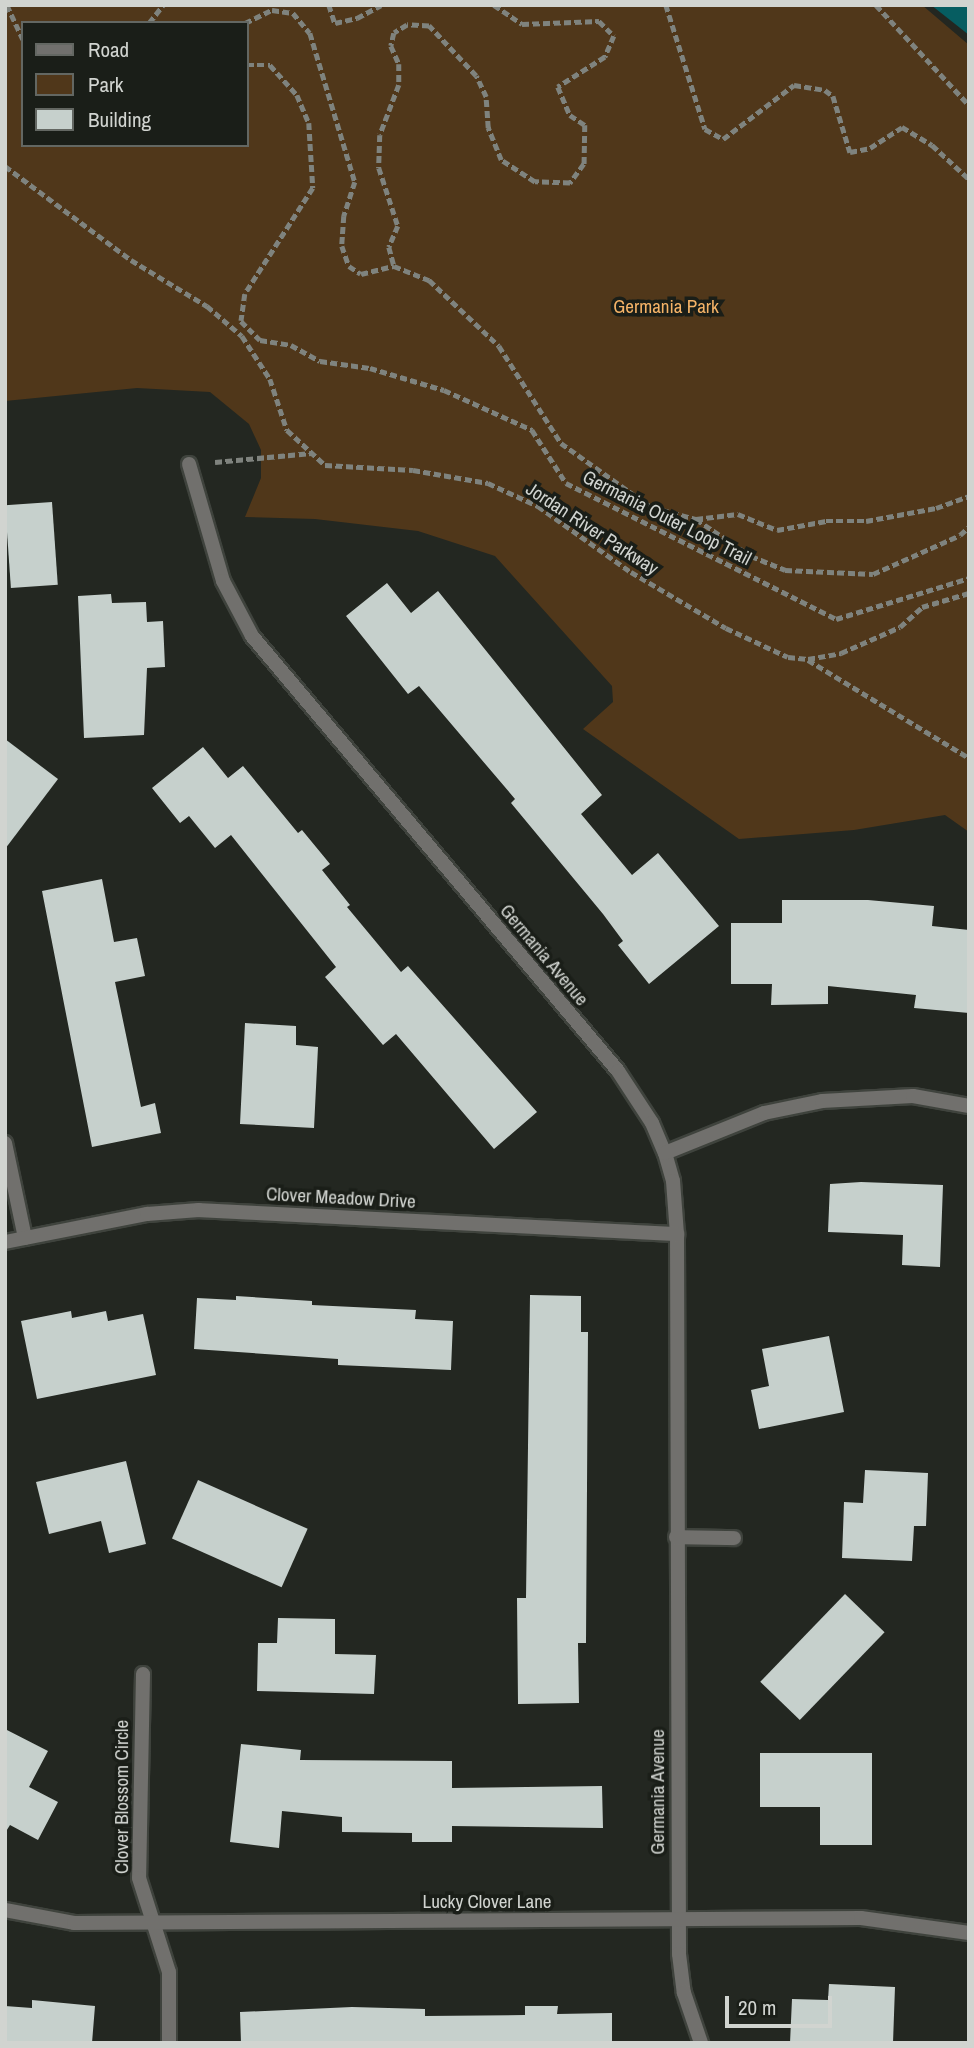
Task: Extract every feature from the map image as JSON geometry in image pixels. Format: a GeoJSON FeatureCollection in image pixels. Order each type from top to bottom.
{"type":"FeatureCollection","features":[{"type":"Feature","properties":{"kind":"street","name":"Germania Avenue"},"geometry":{"type":"LineString","coordinates":[[189,464],[223,581],[252,636],[618,1071],[652,1123],[665,1153],[673,1181],[677,1234],[678,1922],[684,1993],[701,2043]]}},
{"type":"Feature","properties":{"kind":"street"},"geometry":{"type":"LineString","coordinates":[[665,1153],[764,1113],[822,1101],[913,1096],[969,1106]]}},
{"type":"Feature","properties":{"kind":"street"},"geometry":{"type":"LineString","coordinates":[[5,1143],[25,1238]]}},
{"type":"Feature","properties":{"kind":"street","name":"Clover Meadow Drive"},"geometry":{"type":"LineString","coordinates":[[5,1242],[147,1214],[199,1210],[677,1234]]}},
{"type":"Feature","properties":{"kind":"street"},"geometry":{"type":"LineString","coordinates":[[676,1537],[734,1538]]}},
{"type":"Feature","properties":{"kind":"street","name":"Clover Blossom Circle"},"geometry":{"type":"LineString","coordinates":[[143,1674],[139,1878],[169,1972],[169,2043]]}},
{"type":"Feature","properties":{"kind":"street","name":"Lucky Clover Lane"},"geometry":{"type":"LineString","coordinates":[[5,1910],[74,1923],[678,1922],[861,1918],[969,1933]]}},
{"type":"Feature","properties":{"kind":"path"},"geometry":{"type":"LineString","coordinates":[[7,5],[21,35]]}},
{"type":"Feature","properties":{"kind":"path"},"geometry":{"type":"LineString","coordinates":[[151,21],[163,5]]}},
{"type":"Feature","properties":{"kind":"path"},"geometry":{"type":"LineString","coordinates":[[330,5],[335,23],[357,19],[381,5]]}},
{"type":"Feature","properties":{"kind":"path"},"geometry":{"type":"LineString","coordinates":[[394,266],[389,247],[398,226],[379,169],[380,135],[399,85],[399,64],[391,46],[394,33],[407,25],[429,26],[477,76],[486,97],[488,128],[501,160],[536,183],[570,183],[584,164],[585,125],[570,115],[558,87],[605,57],[614,36],[599,22],[522,24],[494,5]]}},
{"type":"Feature","properties":{"kind":"path"},"geometry":{"type":"LineString","coordinates":[[666,5],[705,129],[723,139],[794,85],[825,90],[833,96],[850,152],[870,148],[902,127],[932,145],[969,179]]}},
{"type":"Feature","properties":{"kind":"path"},"geometry":{"type":"LineString","coordinates":[[876,5],[969,106]]}},
{"type":"Feature","properties":{"kind":"path"},"geometry":{"type":"LineString","coordinates":[[248,22],[272,10],[293,13],[310,33],[355,182],[344,216],[342,246],[349,266],[361,274],[394,266],[429,281],[499,346],[561,443],[651,507],[696,519],[751,556],[785,570],[873,574],[960,535],[969,527]]}},
{"type":"Feature","properties":{"kind":"path","name":"Germania Outer Loop Trail"},"geometry":{"type":"LineString","coordinates":[[248,65],[271,65],[297,95],[309,122],[313,188],[245,294],[241,321],[260,340],[291,345],[320,361],[370,368],[444,390],[532,430],[566,483],[836,619],[969,578]]}},
{"type":"Feature","properties":{"kind":"path","name":"Jordan River Parkway"},"geometry":{"type":"LineString","coordinates":[[5,166],[131,260],[207,306],[242,336],[270,379],[287,430],[326,465],[413,470],[488,483],[538,506],[631,572],[726,628],[788,657],[808,659],[841,653],[900,627],[922,607],[969,593]]}},
{"type":"Feature","properties":{"kind":"path"},"geometry":{"type":"LineString","coordinates":[[189,464],[312,453]]}},
{"type":"Feature","properties":{"kind":"path"},"geometry":{"type":"LineString","coordinates":[[696,519],[738,514],[777,530],[795,529],[936,508],[969,496]]}},
{"type":"Feature","properties":{"kind":"path"},"geometry":{"type":"LineString","coordinates":[[808,659],[969,758]]}},
{"type":"Feature","properties":{"kind":"green space","name":"Germania Park"},"geometry":{"type":"Polygon","coordinates":[[[5,5],[922,5],[969,45],[969,832],[945,815],[854,830],[739,839],[583,729],[613,702],[612,686],[495,556],[418,531],[315,519],[245,517],[261,478],[261,450],[249,424],[210,392],[137,388],[5,401],[5,5]]]}},
{"type":"Feature","properties":{"kind":"water"},"geometry":{"type":"Polygon","coordinates":[[[931,5],[969,5],[969,35],[931,5]]]}},
{"type":"Feature","properties":{"kind":"building"},"geometry":{"type":"Polygon","coordinates":[[[52,502],[58,585],[11,588],[5,505],[52,502]]]}},
{"type":"Feature","properties":{"kind":"building"},"geometry":{"type":"Polygon","coordinates":[[[387,583],[411,613],[438,591],[602,795],[581,814],[632,875],[658,853],[719,926],[649,984],[618,945],[623,941],[603,914],[511,803],[515,799],[419,686],[408,694],[346,616],[387,583]]]}},
{"type":"Feature","properties":{"kind":"building"},"geometry":{"type":"Polygon","coordinates":[[[111,594],[112,603],[146,602],[147,622],[163,621],[165,667],[147,668],[144,735],[84,738],[78,596],[111,594]]]}},
{"type":"Feature","properties":{"kind":"building"},"geometry":{"type":"Polygon","coordinates":[[[5,739],[58,779],[5,849],[5,739]]]}},
{"type":"Feature","properties":{"kind":"building"},"geometry":{"type":"Polygon","coordinates":[[[203,747],[228,778],[243,766],[298,833],[302,830],[330,864],[322,870],[350,905],[347,907],[401,972],[408,966],[537,1112],[494,1149],[396,1034],[383,1045],[325,977],[336,967],[231,835],[215,848],[189,816],[180,823],[152,788],[203,747]]]}},
{"type":"Feature","properties":{"kind":"building"},"geometry":{"type":"Polygon","coordinates":[[[102,879],[114,942],[137,938],[145,976],[115,982],[141,1107],[155,1103],[161,1133],[92,1147],[42,891],[102,879]]]}},
{"type":"Feature","properties":{"kind":"building"},"geometry":{"type":"Polygon","coordinates":[[[782,900],[868,900],[934,906],[932,926],[969,930],[969,1013],[914,1008],[916,995],[828,986],[828,1004],[771,1005],[772,984],[731,984],[731,923],[782,923],[782,900]]]}},
{"type":"Feature","properties":{"kind":"building"},"geometry":{"type":"Polygon","coordinates":[[[245,1023],[296,1026],[296,1045],[318,1047],[314,1128],[240,1124],[245,1023]]]}},
{"type":"Feature","properties":{"kind":"building"},"geometry":{"type":"Polygon","coordinates":[[[861,1182],[943,1185],[940,1267],[902,1265],[903,1235],[828,1232],[830,1184],[861,1182]]]}},
{"type":"Feature","properties":{"kind":"building"},"geometry":{"type":"Polygon","coordinates":[[[530,1295],[581,1296],[581,1332],[588,1332],[586,1643],[578,1643],[579,1703],[518,1704],[517,1598],[526,1598],[530,1295]]]}},
{"type":"Feature","properties":{"kind":"building"},"geometry":{"type":"Polygon","coordinates":[[[236,1296],[312,1301],[312,1305],[416,1310],[415,1319],[453,1321],[451,1370],[338,1365],[338,1359],[194,1349],[197,1298],[236,1300],[236,1296]]]}},
{"type":"Feature","properties":{"kind":"building"},"geometry":{"type":"Polygon","coordinates":[[[71,1311],[72,1318],[106,1311],[108,1321],[143,1314],[156,1375],[37,1399],[21,1321],[71,1311]]]}},
{"type":"Feature","properties":{"kind":"building"},"geometry":{"type":"Polygon","coordinates":[[[829,1336],[844,1412],[759,1429],[751,1390],[769,1386],[762,1349],[829,1336]]]}},
{"type":"Feature","properties":{"kind":"building"},"geometry":{"type":"Polygon","coordinates":[[[126,1461],[146,1544],[109,1553],[101,1521],[49,1534],[36,1482],[126,1461]]]}},
{"type":"Feature","properties":{"kind":"building"},"geometry":{"type":"Polygon","coordinates":[[[865,1470],[928,1473],[926,1526],[914,1526],[912,1561],[842,1558],[844,1502],[863,1503],[865,1470]]]}},
{"type":"Feature","properties":{"kind":"building"},"geometry":{"type":"Polygon","coordinates":[[[198,1480],[308,1529],[282,1587],[172,1538],[198,1480]]]}},
{"type":"Feature","properties":{"kind":"building"},"geometry":{"type":"Polygon","coordinates":[[[845,1594],[885,1632],[800,1720],[760,1682],[845,1594]]]}},
{"type":"Feature","properties":{"kind":"building"},"geometry":{"type":"Polygon","coordinates":[[[278,1618],[335,1619],[335,1654],[376,1655],[374,1694],[257,1691],[258,1643],[277,1643],[278,1618]]]}},
{"type":"Feature","properties":{"kind":"building"},"geometry":{"type":"Polygon","coordinates":[[[5,1729],[48,1751],[29,1787],[58,1802],[38,1840],[10,1825],[5,1833],[5,1729]]]}},
{"type":"Feature","properties":{"kind":"building"},"geometry":{"type":"Polygon","coordinates":[[[241,1744],[301,1750],[300,1760],[452,1761],[452,1788],[602,1786],[603,1828],[452,1826],[452,1842],[412,1842],[412,1833],[342,1832],[342,1817],[282,1811],[279,1848],[230,1842],[241,1744]]]}},
{"type":"Feature","properties":{"kind":"building"},"geometry":{"type":"Polygon","coordinates":[[[760,1753],[872,1753],[872,1845],[820,1845],[820,1807],[760,1807],[760,1753]]]}},
{"type":"Feature","properties":{"kind":"building"},"geometry":{"type":"Polygon","coordinates":[[[829,1984],[895,1987],[893,2043],[790,2043],[792,1999],[828,2000],[829,1984]]]}},
{"type":"Feature","properties":{"kind":"building"},"geometry":{"type":"Polygon","coordinates":[[[32,2000],[95,2006],[92,2043],[5,2043],[5,2006],[32,2008],[32,2000]]]}},
{"type":"Feature","properties":{"kind":"building"},"geometry":{"type":"Polygon","coordinates":[[[525,2006],[558,2006],[557,2014],[612,2013],[612,2043],[241,2043],[240,2012],[352,2007],[425,2009],[425,2016],[525,2015],[525,2006]]]}}]}
